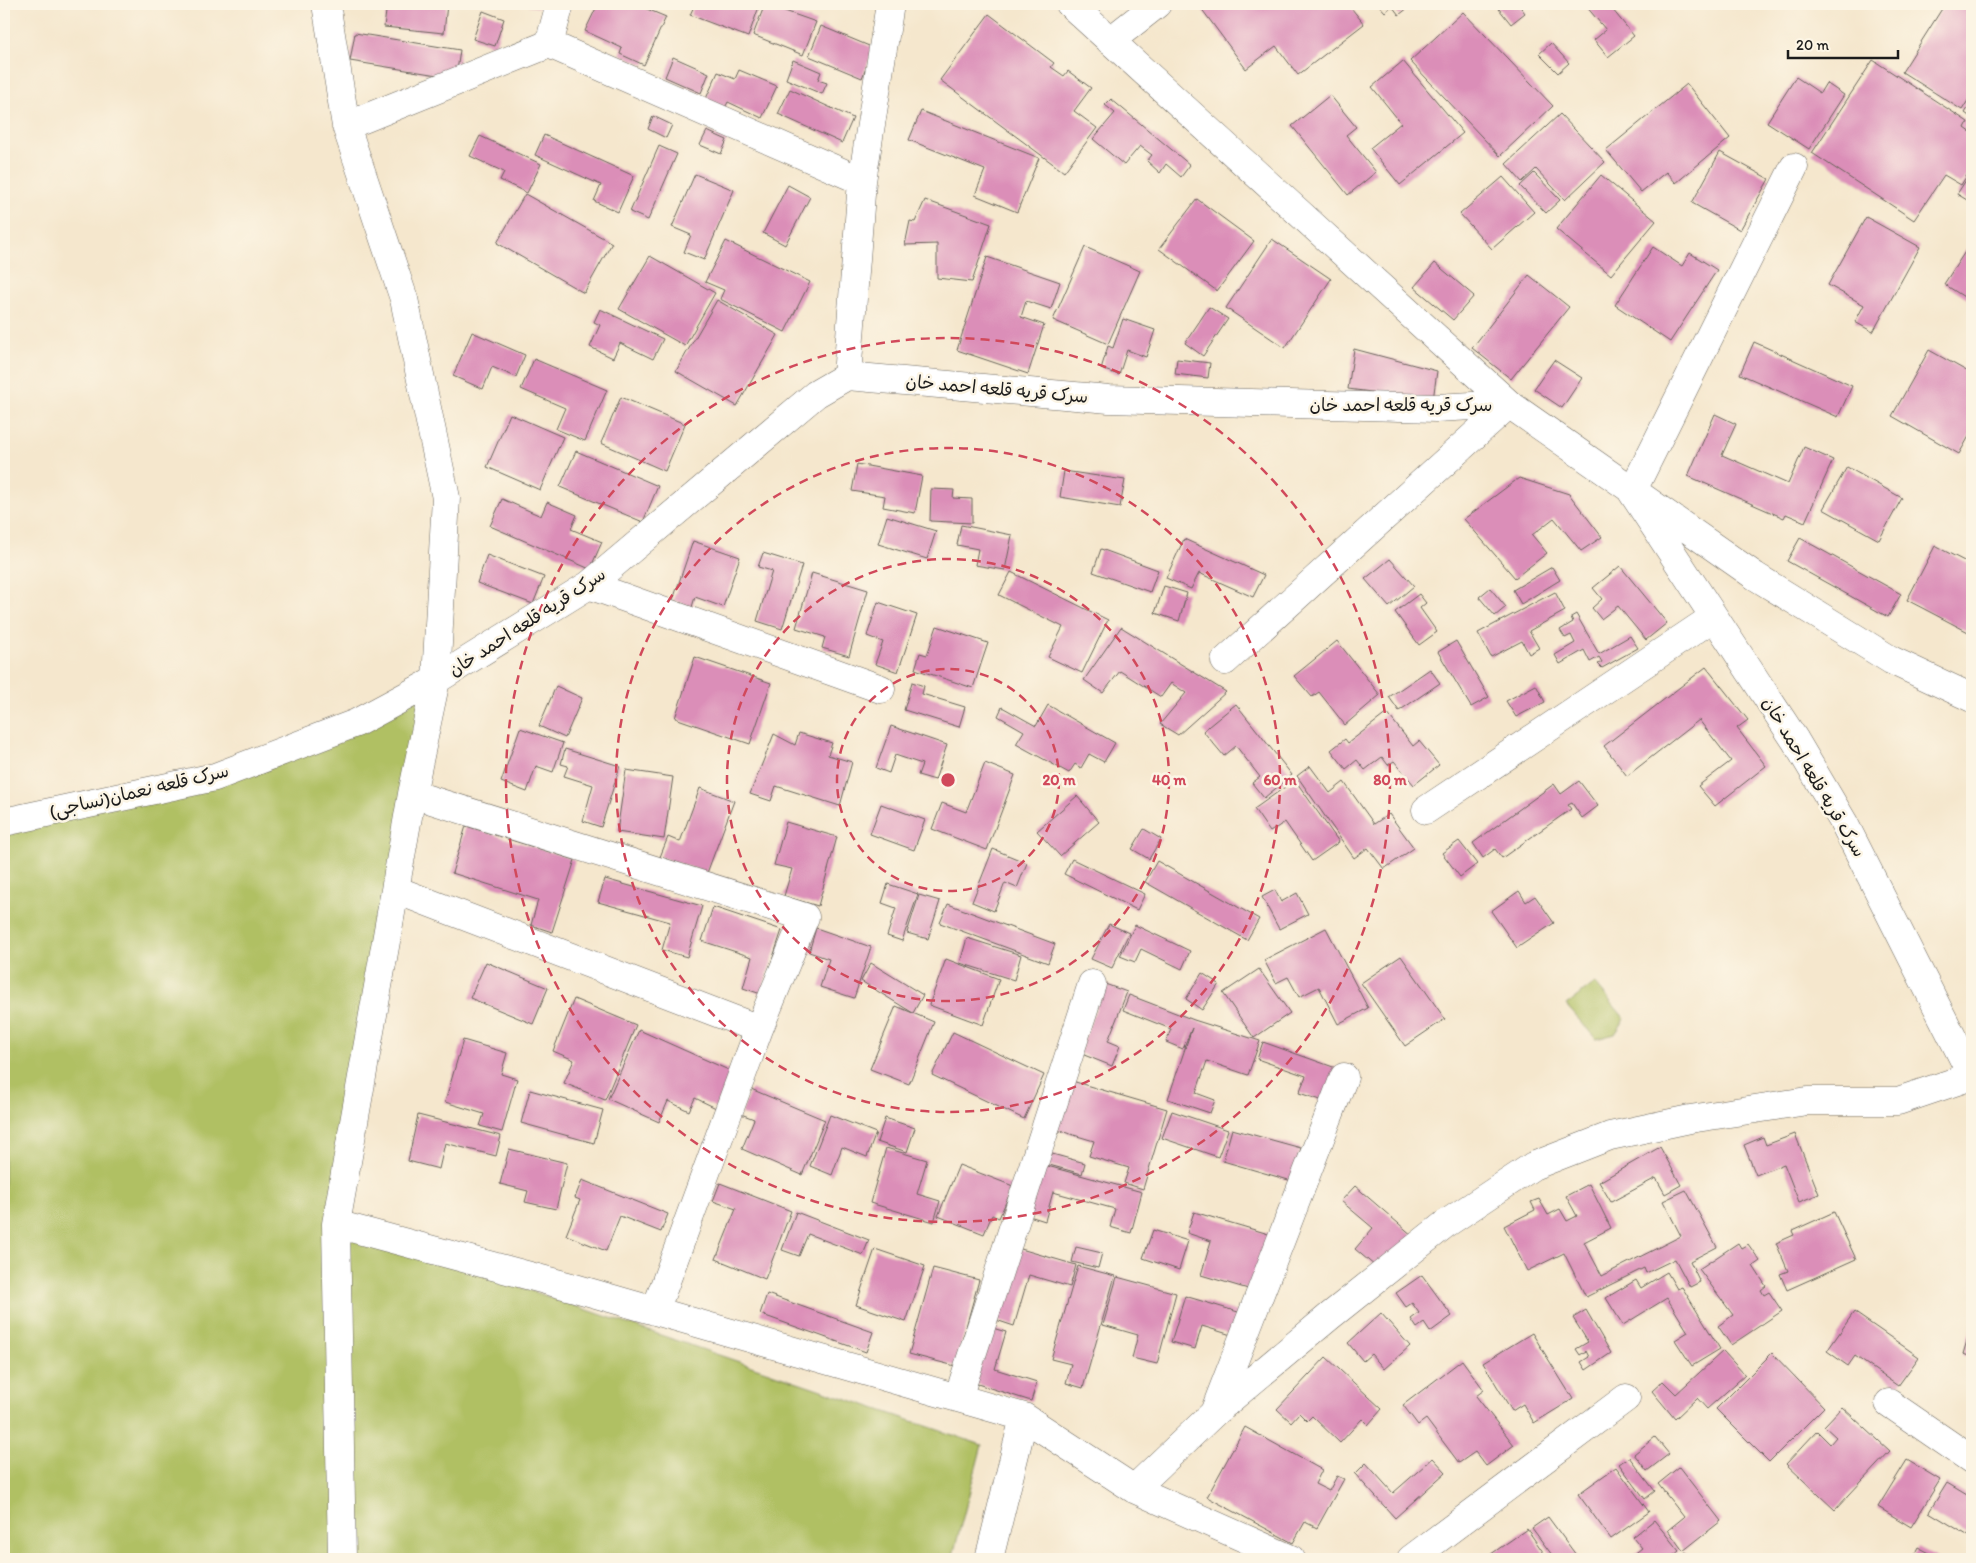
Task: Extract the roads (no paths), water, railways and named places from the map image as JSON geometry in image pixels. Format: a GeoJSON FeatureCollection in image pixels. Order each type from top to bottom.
{"type":"FeatureCollection","features":[{"type":"Feature","properties":{"kind":"street"},"geometry":{"type":"LineString","coordinates":[[326,4],[346,126],[404,298],[446,498],[436,680],[412,794],[336,1224],[342,1559]]}},
{"type":"Feature","properties":{"kind":"street"},"geometry":{"type":"LineString","coordinates":[[549,44],[560,4]]}},
{"type":"Feature","properties":{"kind":"street"},"geometry":{"type":"LineString","coordinates":[[847,376],[862,181],[890,4]]}},
{"type":"Feature","properties":{"kind":"street"},"geometry":{"type":"LineString","coordinates":[[1070,4],[1509,404],[1225,661]]}},
{"type":"Feature","properties":{"kind":"street"},"geometry":{"type":"LineString","coordinates":[[1110,41],[1157,4]]}},
{"type":"Feature","properties":{"kind":"street"},"geometry":{"type":"LineString","coordinates":[[346,126],[549,44],[862,181]]}},
{"type":"Feature","properties":{"kind":"street"},"geometry":{"type":"LineString","coordinates":[[1632,492],[1794,167]]}},
{"type":"Feature","properties":{"kind":"street","name":"سرک قریه قلعه احمد خان"},"geometry":{"type":"LineString","coordinates":[[436,680],[589,585],[816,394],[847,376],[1109,399],[1436,408],[1509,404],[1754,576],[1891,660],[1972,698]]}},
{"type":"Feature","properties":{"kind":"street","name":"سرک قریه قلعه احمد خان"},"geometry":{"type":"LineString","coordinates":[[1632,492],[1795,740],[1844,822],[1972,1076]]}},
{"type":"Feature","properties":{"kind":"street"},"geometry":{"type":"LineString","coordinates":[[589,585],[881,689]]}},
{"type":"Feature","properties":{"kind":"street"},"geometry":{"type":"LineString","coordinates":[[1426,810],[1714,617]]}},
{"type":"Feature","properties":{"kind":"street","name":"سرک قلعه نعمان(نساجی)"},"geometry":{"type":"LineString","coordinates":[[4,822],[215,777],[356,723],[436,680]]}},
{"type":"Feature","properties":{"kind":"street"},"geometry":{"type":"LineString","coordinates":[[412,794],[805,917],[759,1028],[655,1311]]}},
{"type":"Feature","properties":{"kind":"street"},"geometry":{"type":"LineString","coordinates":[[396,890],[759,1028]]}},
{"type":"Feature","properties":{"kind":"street"},"geometry":{"type":"LineString","coordinates":[[958,1398],[1092,984]]}},
{"type":"Feature","properties":{"kind":"street"},"geometry":{"type":"LineString","coordinates":[[1134,1489],[1215,1412],[1444,1225],[1533,1166],[1619,1134],[1690,1119],[1807,1101],[1898,1100],[1972,1076]]}},
{"type":"Feature","properties":{"kind":"street"},"geometry":{"type":"LineString","coordinates":[[1215,1412],[1344,1077]]}},
{"type":"Feature","properties":{"kind":"street"},"geometry":{"type":"LineString","coordinates":[[336,1224],[655,1311],[1024,1417],[1134,1489],[1291,1559]]}},
{"type":"Feature","properties":{"kind":"street"},"geometry":{"type":"LineString","coordinates":[[1410,1559],[1626,1398]]}},
{"type":"Feature","properties":{"kind":"street"},"geometry":{"type":"LineString","coordinates":[[1889,1403],[1972,1460]]}},
{"type":"Feature","properties":{"kind":"street"},"geometry":{"type":"LineString","coordinates":[[990,1559],[1024,1417]]}}]}
